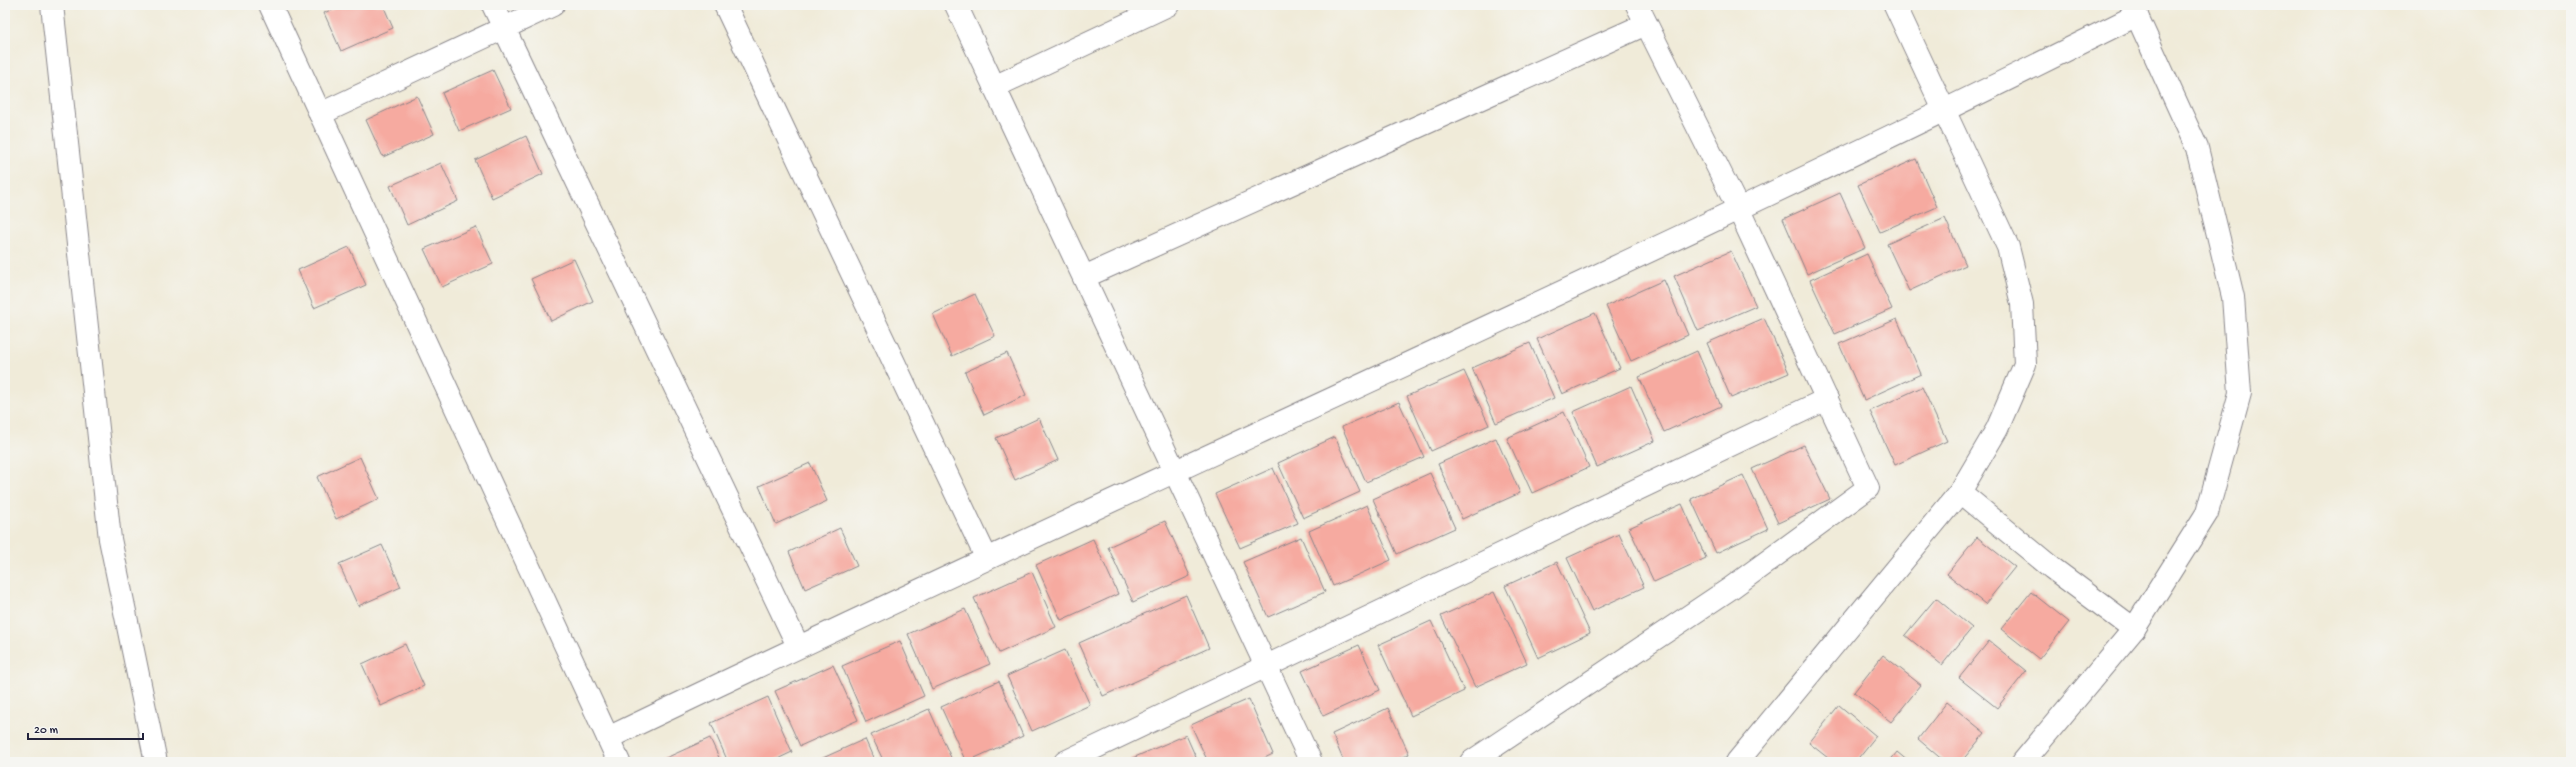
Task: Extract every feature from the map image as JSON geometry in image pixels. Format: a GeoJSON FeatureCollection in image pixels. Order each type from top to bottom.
{"type":"FeatureCollection","features":[{"type":"Feature","properties":{"kind":"street"},"geometry":{"type":"LineString","coordinates":[[52,5],[110,539],[156,762]]}},
{"type":"Feature","properties":{"kind":"street"},"geometry":{"type":"LineString","coordinates":[[270,5],[619,762]]}},
{"type":"Feature","properties":{"kind":"street"},"geometry":{"type":"LineString","coordinates":[[494,5],[503,27],[798,646]]}},
{"type":"Feature","properties":{"kind":"street"},"geometry":{"type":"LineString","coordinates":[[320,114],[503,27],[553,5]]}},
{"type":"Feature","properties":{"kind":"street"},"geometry":{"type":"LineString","coordinates":[[725,5],[986,557]]}},
{"type":"Feature","properties":{"kind":"street"},"geometry":{"type":"LineString","coordinates":[[956,5],[1084,277],[1173,471],[1311,762]]}},
{"type":"Feature","properties":{"kind":"street"},"geometry":{"type":"LineString","coordinates":[[994,87],[1168,5]]}},
{"type":"Feature","properties":{"kind":"street"},"geometry":{"type":"LineString","coordinates":[[1737,762],[1960,492],[1997,430],[2025,364],[2022,304],[2008,247],[1895,5]]}},
{"type":"Feature","properties":{"kind":"street"},"geometry":{"type":"LineString","coordinates":[[608,738],[986,557],[1945,112],[2134,10],[2197,148],[2233,297],[2240,393],[2207,514],[2134,629],[2023,762]]}},
{"type":"Feature","properties":{"kind":"street"},"geometry":{"type":"LineString","coordinates":[[1084,277],[1642,15],[1738,208],[1868,488],[1731,588],[1470,762]]}},
{"type":"Feature","properties":{"kind":"street"},"geometry":{"type":"LineString","coordinates":[[1065,762],[1265,665],[1827,399]]}},
{"type":"Feature","properties":{"kind":"street"},"geometry":{"type":"LineString","coordinates":[[1960,492],[2052,568],[2134,629]]}},
{"type":"Feature","properties":{"kind":"building"},"geometry":{"type":"Polygon","coordinates":[[[342,5],[383,5],[393,28],[341,51],[324,13],[342,5]]]}},
{"type":"Feature","properties":{"kind":"building"},"geometry":{"type":"Polygon","coordinates":[[[493,70],[511,108],[459,131],[442,93],[493,70]]]}},
{"type":"Feature","properties":{"kind":"building"},"geometry":{"type":"Polygon","coordinates":[[[417,96],[434,134],[383,157],[366,120],[417,96]]]}},
{"type":"Feature","properties":{"kind":"building"},"geometry":{"type":"Polygon","coordinates":[[[526,136],[543,174],[492,198],[475,160],[526,136]]]}},
{"type":"Feature","properties":{"kind":"building"},"geometry":{"type":"Polygon","coordinates":[[[1916,159],[1937,207],[1880,232],[1858,185],[1916,159]]]}},
{"type":"Feature","properties":{"kind":"building"},"geometry":{"type":"Polygon","coordinates":[[[441,163],[458,201],[407,225],[390,186],[441,163]]]}},
{"type":"Feature","properties":{"kind":"building"},"geometry":{"type":"Polygon","coordinates":[[[1840,193],[1865,248],[1807,274],[1783,219],[1840,193]]]}},
{"type":"Feature","properties":{"kind":"building"},"geometry":{"type":"Polygon","coordinates":[[[1945,218],[1966,265],[1909,291],[1887,244],[1945,218]]]}},
{"type":"Feature","properties":{"kind":"building"},"geometry":{"type":"Polygon","coordinates":[[[476,227],[493,264],[442,287],[424,249],[476,227]]]}},
{"type":"Feature","properties":{"kind":"building"},"geometry":{"type":"Polygon","coordinates":[[[349,247],[366,285],[314,308],[298,270],[349,247]]]}},
{"type":"Feature","properties":{"kind":"building"},"geometry":{"type":"Polygon","coordinates":[[[1731,251],[1756,306],[1698,331],[1674,276],[1731,251]]]}},
{"type":"Feature","properties":{"kind":"building"},"geometry":{"type":"Polygon","coordinates":[[[1867,254],[1892,309],[1835,334],[1810,280],[1867,254]]]}},
{"type":"Feature","properties":{"kind":"building"},"geometry":{"type":"Polygon","coordinates":[[[574,259],[593,301],[551,321],[531,279],[574,259]]]}},
{"type":"Feature","properties":{"kind":"building"},"geometry":{"type":"Polygon","coordinates":[[[1664,280],[1688,335],[1631,361],[1606,306],[1664,280]]]}},
{"type":"Feature","properties":{"kind":"building"},"geometry":{"type":"Polygon","coordinates":[[[975,294],[995,336],[952,356],[933,314],[975,294]]]}},
{"type":"Feature","properties":{"kind":"building"},"geometry":{"type":"Polygon","coordinates":[[[1595,313],[1620,368],[1562,394],[1537,339],[1595,313]]]}},
{"type":"Feature","properties":{"kind":"building"},"geometry":{"type":"Polygon","coordinates":[[[1764,318],[1789,373],[1731,398],[1707,343],[1764,318]]]}},
{"type":"Feature","properties":{"kind":"building"},"geometry":{"type":"Polygon","coordinates":[[[1897,319],[1921,374],[1864,400],[1839,344],[1897,319]]]}},
{"type":"Feature","properties":{"kind":"building"},"geometry":{"type":"Polygon","coordinates":[[[1530,343],[1554,398],[1496,423],[1472,368],[1530,343]]]}},
{"type":"Feature","properties":{"kind":"building"},"geometry":{"type":"Polygon","coordinates":[[[1697,351],[1721,406],[1664,432],[1639,377],[1697,351]]]}},
{"type":"Feature","properties":{"kind":"building"},"geometry":{"type":"Polygon","coordinates":[[[1007,353],[1026,395],[984,415],[965,372],[1007,353]]]}},
{"type":"Feature","properties":{"kind":"building"},"geometry":{"type":"Polygon","coordinates":[[[1464,371],[1489,425],[1431,451],[1407,396],[1464,371]]]}},
{"type":"Feature","properties":{"kind":"building"},"geometry":{"type":"Polygon","coordinates":[[[1631,386],[1655,441],[1597,467],[1573,412],[1631,386]]]}},
{"type":"Feature","properties":{"kind":"building"},"geometry":{"type":"Polygon","coordinates":[[[1922,387],[1947,441],[1895,465],[1870,411],[1922,387]]]}},
{"type":"Feature","properties":{"kind":"building"},"geometry":{"type":"Polygon","coordinates":[[[1399,402],[1424,457],[1366,482],[1342,427],[1399,402]]]}},
{"type":"Feature","properties":{"kind":"building"},"geometry":{"type":"Polygon","coordinates":[[[1564,412],[1589,467],[1532,493],[1507,438],[1564,412]]]}},
{"type":"Feature","properties":{"kind":"building"},"geometry":{"type":"Polygon","coordinates":[[[1039,418],[1058,460],[1015,480],[996,438],[1039,418]]]}},
{"type":"Feature","properties":{"kind":"building"},"geometry":{"type":"Polygon","coordinates":[[[1335,437],[1360,492],[1303,518],[1278,463],[1335,437]]]}},
{"type":"Feature","properties":{"kind":"building"},"geometry":{"type":"Polygon","coordinates":[[[1496,438],[1520,493],[1462,519],[1438,464],[1496,438]]]}},
{"type":"Feature","properties":{"kind":"building"},"geometry":{"type":"Polygon","coordinates":[[[1804,445],[1830,499],[1778,523],[1752,469],[1804,445]]]}},
{"type":"Feature","properties":{"kind":"building"},"geometry":{"type":"Polygon","coordinates":[[[360,457],[379,499],[336,519],[317,477],[360,457]]]}},
{"type":"Feature","properties":{"kind":"building"},"geometry":{"type":"Polygon","coordinates":[[[810,463],[827,501],[776,524],[759,486],[810,463]]]}},
{"type":"Feature","properties":{"kind":"building"},"geometry":{"type":"Polygon","coordinates":[[[1273,468],[1298,523],[1240,548],[1215,494],[1273,468]]]}},
{"type":"Feature","properties":{"kind":"building"},"geometry":{"type":"Polygon","coordinates":[[[1430,473],[1455,528],[1397,554],[1373,499],[1430,473]]]}},
{"type":"Feature","properties":{"kind":"building"},"geometry":{"type":"Polygon","coordinates":[[[1743,475],[1768,529],[1716,553],[1691,499],[1743,475]]]}},
{"type":"Feature","properties":{"kind":"building"},"geometry":{"type":"Polygon","coordinates":[[[1682,504],[1706,558],[1654,582],[1629,528],[1682,504]]]}},
{"type":"Feature","properties":{"kind":"building"},"geometry":{"type":"Polygon","coordinates":[[[1367,505],[1391,560],[1333,586],[1309,531],[1367,505]]]}},
{"type":"Feature","properties":{"kind":"building"},"geometry":{"type":"Polygon","coordinates":[[[1165,521],[1190,576],[1133,602],[1108,547],[1165,521]]]}},
{"type":"Feature","properties":{"kind":"building"},"geometry":{"type":"Polygon","coordinates":[[[840,528],[857,566],[805,589],[789,552],[840,528]]]}},
{"type":"Feature","properties":{"kind":"building"},"geometry":{"type":"Polygon","coordinates":[[[1619,534],[1644,587],[1592,611],[1567,558],[1619,534]]]}},
{"type":"Feature","properties":{"kind":"building"},"geometry":{"type":"Polygon","coordinates":[[[1301,537],[1325,592],[1268,617],[1243,562],[1301,537]]]}},
{"type":"Feature","properties":{"kind":"building"},"geometry":{"type":"Polygon","coordinates":[[[1977,537],[2015,567],[1985,604],[1947,574],[1977,537]]]}},
{"type":"Feature","properties":{"kind":"building"},"geometry":{"type":"Polygon","coordinates":[[[1093,539],[1118,594],[1061,620],[1036,565],[1093,539]]]}},
{"type":"Feature","properties":{"kind":"building"},"geometry":{"type":"Polygon","coordinates":[[[382,545],[401,587],[358,606],[339,564],[382,545]]]}},
{"type":"Feature","properties":{"kind":"building"},"geometry":{"type":"Polygon","coordinates":[[[1557,562],[1590,633],[1538,658],[1505,586],[1557,562]]]}},
{"type":"Feature","properties":{"kind":"building"},"geometry":{"type":"Polygon","coordinates":[[[1032,572],[1056,627],[999,653],[974,598],[1032,572]]]}},
{"type":"Feature","properties":{"kind":"building"},"geometry":{"type":"Polygon","coordinates":[[[1494,592],[1527,663],[1475,687],[1441,616],[1494,592]]]}},
{"type":"Feature","properties":{"kind":"building"},"geometry":{"type":"Polygon","coordinates":[[[2031,592],[2069,622],[2039,659],[2001,629],[2031,592]]]}},
{"type":"Feature","properties":{"kind":"building"},"geometry":{"type":"Polygon","coordinates":[[[1186,595],[1209,648],[1103,696],[1079,643],[1186,595]]]}},
{"type":"Feature","properties":{"kind":"building"},"geometry":{"type":"Polygon","coordinates":[[[1936,598],[1972,628],[1942,665],[1905,635],[1936,598]]]}},
{"type":"Feature","properties":{"kind":"building"},"geometry":{"type":"Polygon","coordinates":[[[965,609],[990,664],[932,689],[908,634],[965,609]]]}},
{"type":"Feature","properties":{"kind":"building"},"geometry":{"type":"Polygon","coordinates":[[[1431,621],[1464,691],[1411,716],[1378,645],[1431,621]]]}},
{"type":"Feature","properties":{"kind":"building"},"geometry":{"type":"Polygon","coordinates":[[[900,641],[924,696],[866,722],[842,666],[900,641]]]}},
{"type":"Feature","properties":{"kind":"building"},"geometry":{"type":"Polygon","coordinates":[[[1989,641],[2026,671],[1997,708],[1959,678],[1989,641]]]}},
{"type":"Feature","properties":{"kind":"building"},"geometry":{"type":"Polygon","coordinates":[[[405,644],[424,686],[381,706],[362,664],[405,644]]]}},
{"type":"Feature","properties":{"kind":"building"},"geometry":{"type":"Polygon","coordinates":[[[1359,645],[1380,690],[1323,716],[1302,671],[1359,645]]]}},
{"type":"Feature","properties":{"kind":"building"},"geometry":{"type":"Polygon","coordinates":[[[1065,650],[1090,705],[1032,731],[1007,676],[1065,650]]]}},
{"type":"Feature","properties":{"kind":"building"},"geometry":{"type":"Polygon","coordinates":[[[1883,655],[1921,685],[1891,722],[1854,692],[1883,655]]]}},
{"type":"Feature","properties":{"kind":"building"},"geometry":{"type":"Polygon","coordinates":[[[833,665],[858,720],[800,746],[775,691],[833,665]]]}},
{"type":"Feature","properties":{"kind":"building"},"geometry":{"type":"Polygon","coordinates":[[[999,681],[1023,736],[966,762],[941,707],[999,681]]]}},
{"type":"Feature","properties":{"kind":"building"},"geometry":{"type":"Polygon","coordinates":[[[768,697],[792,752],[771,762],[728,762],[711,723],[768,697]]]}},
{"type":"Feature","properties":{"kind":"building"},"geometry":{"type":"Polygon","coordinates":[[[1249,699],[1273,754],[1256,762],[1208,762],[1191,725],[1249,699]]]}},
{"type":"Feature","properties":{"kind":"building"},"geometry":{"type":"Polygon","coordinates":[[[1947,702],[1985,733],[1961,762],[1945,762],[1918,739],[1947,702]]]}},
{"type":"Feature","properties":{"kind":"building"},"geometry":{"type":"Polygon","coordinates":[[[1839,705],[1876,736],[1855,762],[1833,762],[1809,743],[1839,705]]]}},
{"type":"Feature","properties":{"kind":"building"},"geometry":{"type":"Polygon","coordinates":[[[1388,708],[1409,754],[1391,762],[1344,762],[1332,734],[1388,708]]]}},
{"type":"Feature","properties":{"kind":"building"},"geometry":{"type":"Polygon","coordinates":[[[929,709],[953,762],[884,762],[871,735],[929,709]]]}},
{"type":"Feature","properties":{"kind":"building"},"geometry":{"type":"Polygon","coordinates":[[[1186,735],[1198,762],[1128,760],[1186,735]]]}},
{"type":"Feature","properties":{"kind":"building"},"geometry":{"type":"Polygon","coordinates":[[[710,738],[721,762],[657,762],[710,738]]]}},
{"type":"Feature","properties":{"kind":"building"},"geometry":{"type":"Polygon","coordinates":[[[865,739],[875,762],[814,762],[865,739]]]}},
{"type":"Feature","properties":{"kind":"building"},"geometry":{"type":"Polygon","coordinates":[[[1897,752],[1909,762],[1889,762],[1897,752]]]}}]}
